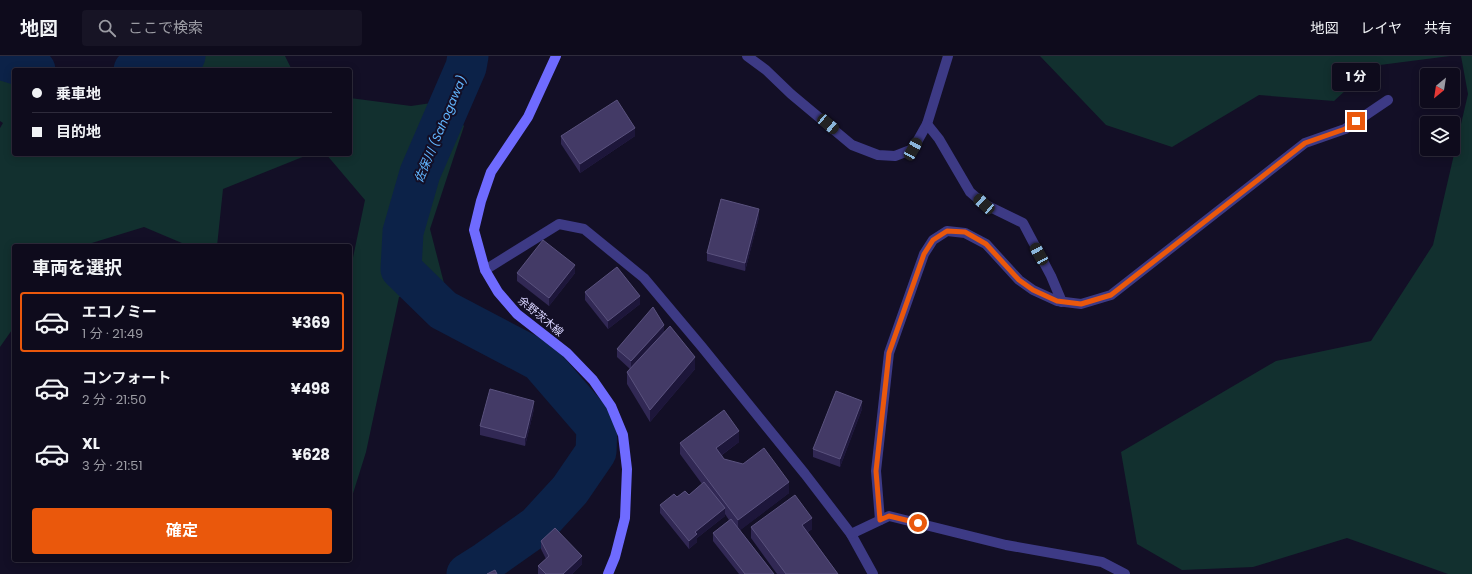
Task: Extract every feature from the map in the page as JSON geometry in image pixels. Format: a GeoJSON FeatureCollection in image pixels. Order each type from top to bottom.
{"type":"FeatureCollection","features":[{"type":"Feature","properties":{"kind":"main road","name":"余野茨木線"},"geometry":{"type":"LineString","coordinates":[[556,56],[528,117],[491,172],[481,201],[474,230],[484,270],[498,292],[517,314],[567,353],[593,380],[611,406],[623,435],[627,469],[625,518],[615,557],[608,574]]}},
{"type":"Feature","properties":{"kind":"street"},"geometry":{"type":"LineString","coordinates":[[747,56],[766,70],[791,94],[852,145],[878,155],[895,156],[913,149],[926,124],[948,56]]}},
{"type":"Feature","properties":{"kind":"street"},"geometry":{"type":"LineString","coordinates":[[880,520],[876,471],[889,353],[924,254],[933,240],[947,231],[965,232],[986,244],[1019,280],[1033,290],[1057,301],[1081,304],[1111,295],[1305,143],[1345,129],[1388,100]]}},
{"type":"Feature","properties":{"kind":"street"},"geometry":{"type":"LineString","coordinates":[[926,124],[939,139],[970,192],[984,204],[1023,223],[1051,276],[1062,302]]}},
{"type":"Feature","properties":{"kind":"street"},"geometry":{"type":"LineString","coordinates":[[484,270],[559,224],[584,228],[644,278],[806,474],[851,534],[873,574]]}},
{"type":"Feature","properties":{"kind":"street"},"geometry":{"type":"LineString","coordinates":[[851,534],[889,516],[1006,545],[1102,562],[1125,574]]}},
{"type":"Feature","properties":{"kind":"green space"},"geometry":{"type":"Polygon","coordinates":[[[0,56],[12,73],[12,156],[305,156],[223,189],[217,244],[184,244],[144,227],[89,244],[12,244],[12,330],[0,347],[0,128],[3,123],[0,121],[0,56]]]}},
{"type":"Feature","properties":{"kind":"green space"},"geometry":{"type":"Polygon","coordinates":[[[176,56],[285,56],[291,68],[109,68],[155,63],[176,56]]]}},
{"type":"Feature","properties":{"kind":"green space"},"geometry":{"type":"Polygon","coordinates":[[[1040,56],[1450,56],[1372,66],[1334,101],[1259,95],[1172,147],[1106,125],[1040,56]]]}},
{"type":"Feature","properties":{"kind":"green space"},"geometry":{"type":"Polygon","coordinates":[[[1461,56],[1472,56],[1472,574],[1448,574],[1347,538],[1253,567],[1182,570],[1137,544],[1121,452],[1276,361],[1371,341],[1433,245],[1454,156],[1460,156],[1460,129],[1468,94],[1461,56]]]}},
{"type":"Feature","properties":{"kind":"green space"},"geometry":{"type":"Polygon","coordinates":[[[352,98],[411,106],[445,101],[464,126],[430,229],[446,291],[399,297],[366,452],[352,497],[352,262],[365,200],[328,156],[352,156],[352,98]]]}},
{"type":"Feature","properties":{"kind":"building"},"geometry":{"type":"Polygon","coordinates":[[[617,100],[635,128],[580,164],[561,136],[617,100]]]}},
{"type":"Feature","properties":{"kind":"building"},"geometry":{"type":"Polygon","coordinates":[[[721,199],[759,209],[745,263],[707,253],[721,199]]]}},
{"type":"Feature","properties":{"kind":"building"},"geometry":{"type":"Polygon","coordinates":[[[543,240],[575,265],[549,298],[517,273],[543,240]]]}},
{"type":"Feature","properties":{"kind":"building"},"geometry":{"type":"Polygon","coordinates":[[[617,267],[640,296],[608,321],[585,292],[617,267]]]}},
{"type":"Feature","properties":{"kind":"building"},"geometry":{"type":"Polygon","coordinates":[[[653,307],[664,325],[631,361],[617,349],[653,307]]]}},
{"type":"Feature","properties":{"kind":"building"},"geometry":{"type":"Polygon","coordinates":[[[670,326],[695,357],[650,410],[627,372],[670,326]]]}},
{"type":"Feature","properties":{"kind":"building"},"geometry":{"type":"Polygon","coordinates":[[[490,389],[534,401],[525,438],[480,426],[490,389]]]}},
{"type":"Feature","properties":{"kind":"building"},"geometry":{"type":"Polygon","coordinates":[[[836,391],[862,401],[840,459],[813,449],[836,391]]]}},
{"type":"Feature","properties":{"kind":"building"},"geometry":{"type":"Polygon","coordinates":[[[724,410],[739,431],[716,448],[724,459],[743,464],[764,448],[789,482],[738,520],[680,443],[724,410]]]}},
{"type":"Feature","properties":{"kind":"building"},"geometry":{"type":"Polygon","coordinates":[[[704,482],[725,508],[695,532],[697,534],[689,541],[660,505],[674,494],[677,497],[685,491],[689,495],[704,482]]]}},
{"type":"Feature","properties":{"kind":"building"},"geometry":{"type":"Polygon","coordinates":[[[795,495],[812,518],[802,525],[838,574],[786,574],[751,527],[795,495]]]}},
{"type":"Feature","properties":{"kind":"building"},"geometry":{"type":"Polygon","coordinates":[[[731,519],[774,574],[745,574],[713,533],[731,519]]]}},
{"type":"Feature","properties":{"kind":"building"},"geometry":{"type":"Polygon","coordinates":[[[555,528],[582,556],[563,574],[546,574],[538,566],[549,556],[541,541],[555,528]]]}},
{"type":"Feature","properties":{"kind":"building"},"geometry":{"type":"Polygon","coordinates":[[[495,570],[497,574],[487,574],[495,570]]]}},
{"type":"Feature","properties":{"kind":"waterway","name":"佐保川 (Sahogawa)"},"geometry":{"type":"LineString","coordinates":[[141,68],[185,56]]}},
{"type":"Feature","properties":{"kind":"waterway","name":"佐保川 (Sahogawa)"},"geometry":{"type":"LineString","coordinates":[[467,574],[537,526],[570,490],[596,452],[597,427],[540,361],[443,310],[401,269],[403,232],[420,173],[466,67],[468,56]]}},
{"type":"Feature","properties":{"kind":"waterway","name":"佐保川 (Sahogawa)"},"geometry":{"type":"LineString","coordinates":[[0,59],[29,68]]}},
{"type":"Feature","properties":{"kind":"route"},"geometry":{"type":"LineString","coordinates":[[918,523],[889,516],[880,520],[876,471],[889,353],[924,254],[933,240],[947,231],[965,232],[986,244],[1019,280],[1033,290],[1057,301],[1081,304],[1111,295],[1305,143],[1345,129],[1356,121]]}}]}
